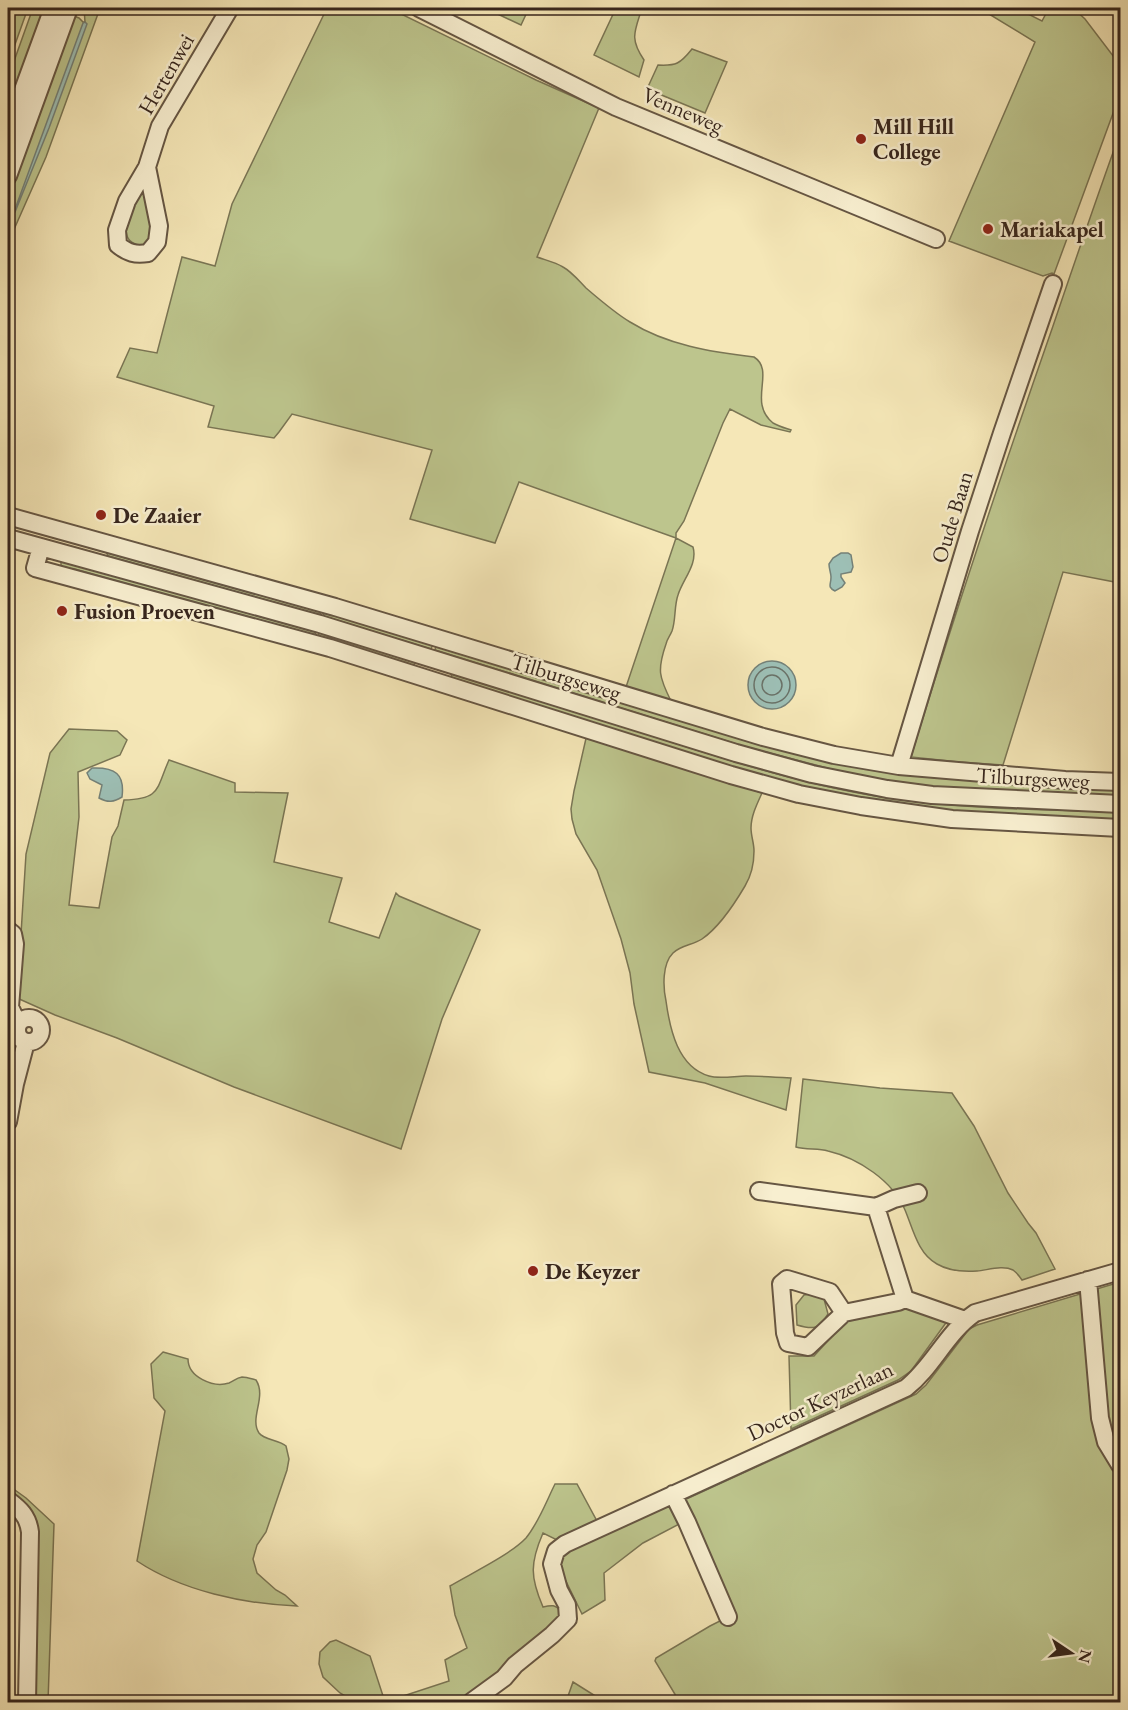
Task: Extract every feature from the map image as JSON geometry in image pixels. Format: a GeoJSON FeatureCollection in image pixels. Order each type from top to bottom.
{"type":"FeatureCollection","features":[{"type":"Feature","properties":{"kind":"street"},"geometry":{"type":"LineString","coordinates":[[8,131],[52,8]]}},
{"type":"Feature","properties":{"kind":"street"},"geometry":{"type":"LineString","coordinates":[[8,176],[69,8]]}},
{"type":"Feature","properties":{"kind":"street","name":"Hertenwei"},"geometry":{"type":"LineString","coordinates":[[147,166],[159,226],[158,242],[148,254],[137,254],[127,252],[117,245],[117,230],[128,201],[147,166],[160,126],[230,8]]}},
{"type":"Feature","properties":{"kind":"street","name":"Venneweg"},"geometry":{"type":"LineString","coordinates":[[419,8],[616,107],[936,239]]}},
{"type":"Feature","properties":{"kind":"street","name":"Oude Baan"},"geometry":{"type":"LineString","coordinates":[[899,766],[977,509],[1053,284]]}},
{"type":"Feature","properties":{"kind":"street","name":"Tilburgseweg"},"geometry":{"type":"LineString","coordinates":[[8,516],[334,607],[782,742],[834,755],[899,766],[1065,780],[1120,782]]}},
{"type":"Feature","properties":{"kind":"street","name":"Tilburgseweg"},"geometry":{"type":"LineString","coordinates":[[8,538],[309,621],[736,753],[812,774],[877,788],[932,795],[1120,804]]}},
{"type":"Feature","properties":{"kind":"street","name":"Tilburgseweg"},"geometry":{"type":"LineString","coordinates":[[41,547],[35,568],[330,648],[779,789],[930,817],[1120,828]]}},
{"type":"Feature","properties":{"kind":"street"},"geometry":{"type":"LineString","coordinates":[[8,930],[13,934],[15,944],[10,1007],[18,1024],[18,1035],[26,1042],[8,1122]]}},
{"type":"Feature","properties":{"kind":"street"},"geometry":{"type":"LineString","coordinates":[[759,1191],[876,1207],[894,1198],[918,1193]]}},
{"type":"Feature","properties":{"kind":"street"},"geometry":{"type":"LineString","coordinates":[[876,1207],[905,1299]]}},
{"type":"Feature","properties":{"kind":"street","name":"Doctor Keyzerlaan"},"geometry":{"type":"LineString","coordinates":[[471,1702],[504,1678],[515,1665],[568,1619],[567,1605],[559,1590],[552,1564],[556,1551],[566,1544],[906,1388],[919,1378],[948,1339],[965,1320],[975,1313],[1120,1270]]}},
{"type":"Feature","properties":{"kind":"street"},"geometry":{"type":"LineString","coordinates":[[844,1312],[830,1292],[787,1279],[781,1284],[785,1333],[788,1343],[808,1347],[844,1312],[905,1299],[965,1320]]}},
{"type":"Feature","properties":{"kind":"street"},"geometry":{"type":"LineString","coordinates":[[1088,1280],[1100,1418],[1106,1442],[1120,1465]]}},
{"type":"Feature","properties":{"kind":"street"},"geometry":{"type":"LineString","coordinates":[[673,1494],[728,1617]]}},
{"type":"Feature","properties":{"kind":"street"},"geometry":{"type":"LineString","coordinates":[[8,1500],[25,1515],[30,1532],[27,1702]]}},
{"type":"Feature","properties":{"kind":"green space"},"geometry":{"type":"Polygon","coordinates":[[[8,8],[28,8],[8,64],[8,8]]]}},
{"type":"Feature","properties":{"kind":"green space"},"geometry":{"type":"Polygon","coordinates":[[[33,8],[48,8],[8,119],[8,78],[33,8]]]}},
{"type":"Feature","properties":{"kind":"green space"},"geometry":{"type":"Polygon","coordinates":[[[84,8],[99,11],[46,157],[8,243],[8,189],[71,15],[85,22],[84,8]]]}},
{"type":"Feature","properties":{"kind":"green space"},"geometry":{"type":"Polygon","coordinates":[[[327,8],[389,8],[536,80],[599,108],[537,257],[566,269],[608,306],[644,330],[690,346],[754,357],[763,370],[761,397],[766,415],[773,423],[791,430],[790,432],[761,425],[730,409],[684,521],[676,533],[676,538],[519,482],[495,543],[410,519],[432,450],[292,414],[274,438],[208,427],[214,406],[117,377],[130,348],[157,353],[182,257],[215,266],[232,204],[327,8]]]}},
{"type":"Feature","properties":{"kind":"green space"},"geometry":{"type":"Polygon","coordinates":[[[485,8],[529,8],[521,25],[485,8]]]}},
{"type":"Feature","properties":{"kind":"green space"},"geometry":{"type":"Polygon","coordinates":[[[616,8],[642,8],[635,34],[636,46],[644,60],[639,77],[594,55],[616,8]]]}},
{"type":"Feature","properties":{"kind":"green space"},"geometry":{"type":"Polygon","coordinates":[[[979,8],[1016,8],[1042,21],[1049,8],[1073,8],[1085,19],[1120,65],[1119,97],[1054,274],[1043,276],[949,241],[1035,42],[979,8]]]}},
{"type":"Feature","properties":{"kind":"green space"},"geometry":{"type":"Polygon","coordinates":[[[692,49],[727,62],[705,113],[647,89],[658,65],[677,63],[692,49]]]}},
{"type":"Feature","properties":{"kind":"green space"},"geometry":{"type":"Polygon","coordinates":[[[1120,133],[1120,583],[1063,572],[1003,765],[911,757],[998,487],[1120,133]]]}},
{"type":"Feature","properties":{"kind":"green space"},"geometry":{"type":"Polygon","coordinates":[[[139,193],[144,193],[154,234],[146,246],[129,240],[126,234],[128,218],[139,193]]]}},
{"type":"Feature","properties":{"kind":"green space"},"geometry":{"type":"Polygon","coordinates":[[[676,538],[693,547],[694,553],[692,565],[678,595],[672,631],[661,660],[662,679],[671,701],[626,687],[676,538]]]}},
{"type":"Feature","properties":{"kind":"green space"},"geometry":{"type":"Polygon","coordinates":[[[105,549],[321,611],[320,615],[108,556],[105,549]]]}},
{"type":"Feature","properties":{"kind":"green space"},"geometry":{"type":"Polygon","coordinates":[[[61,561],[316,632],[314,636],[74,569],[73,572],[61,567],[61,561]]]}},
{"type":"Feature","properties":{"kind":"green space"},"geometry":{"type":"Polygon","coordinates":[[[325,612],[433,644],[431,649],[323,616],[325,612]]]}},
{"type":"Feature","properties":{"kind":"green space"},"geometry":{"type":"Polygon","coordinates":[[[319,633],[415,662],[413,669],[407,667],[408,663],[318,637],[319,633]]]}},
{"type":"Feature","properties":{"kind":"green space"},"geometry":{"type":"Polygon","coordinates":[[[436,645],[757,744],[830,762],[897,774],[1090,790],[1091,786],[1120,786],[1120,796],[947,788],[899,783],[850,774],[743,746],[435,650],[436,645]]]}},
{"type":"Feature","properties":{"kind":"green space"},"geometry":{"type":"Polygon","coordinates":[[[452,673],[721,758],[836,789],[894,799],[951,805],[1120,812],[1120,824],[1080,820],[1080,817],[931,809],[797,785],[718,763],[451,678],[452,673]]]}},
{"type":"Feature","properties":{"kind":"green space"},"geometry":{"type":"Polygon","coordinates":[[[69,729],[117,731],[127,740],[120,755],[78,772],[79,817],[69,905],[99,908],[112,837],[118,826],[124,800],[151,795],[159,785],[169,760],[235,783],[235,792],[288,793],[274,862],[342,878],[329,922],[379,938],[396,893],[480,930],[442,1019],[401,1149],[234,1087],[17,998],[26,854],[50,753],[69,729]]]}},
{"type":"Feature","properties":{"kind":"green space"},"geometry":{"type":"Polygon","coordinates":[[[587,734],[762,793],[752,819],[754,855],[747,882],[726,915],[708,934],[680,948],[669,958],[665,969],[664,989],[673,1035],[677,1046],[690,1065],[713,1077],[791,1078],[786,1110],[705,1083],[649,1072],[634,1004],[630,973],[621,939],[597,870],[576,834],[572,819],[574,791],[587,734]]]}},
{"type":"Feature","properties":{"kind":"green space"},"geometry":{"type":"Polygon","coordinates":[[[803,1079],[952,1093],[974,1126],[1008,1193],[1036,1233],[1055,1269],[1022,1280],[1009,1269],[956,1271],[930,1260],[921,1248],[899,1199],[883,1180],[862,1165],[839,1154],[796,1147],[803,1079]]]}},
{"type":"Feature","properties":{"kind":"green space"},"geometry":{"type":"Polygon","coordinates":[[[1120,1282],[1120,1702],[678,1702],[655,1661],[656,1658],[732,1615],[682,1501],[916,1394],[926,1385],[969,1329],[977,1325],[1120,1282]]]}},
{"type":"Feature","properties":{"kind":"green space"},"geometry":{"type":"Polygon","coordinates":[[[815,1293],[824,1299],[828,1314],[816,1327],[808,1328],[797,1325],[796,1305],[804,1295],[815,1293]]]}},
{"type":"Feature","properties":{"kind":"green space"},"geometry":{"type":"Polygon","coordinates":[[[913,1307],[948,1320],[911,1371],[898,1380],[791,1429],[789,1356],[814,1356],[845,1322],[894,1309],[913,1307]]]}},
{"type":"Feature","properties":{"kind":"green space"},"geometry":{"type":"Polygon","coordinates":[[[163,1352],[188,1359],[192,1371],[202,1380],[223,1384],[242,1377],[256,1380],[260,1393],[256,1427],[261,1435],[286,1446],[289,1459],[266,1532],[257,1545],[253,1559],[257,1573],[297,1606],[235,1599],[214,1594],[174,1580],[137,1561],[165,1411],[154,1398],[151,1364],[163,1352]]]}},
{"type":"Feature","properties":{"kind":"green space"},"geometry":{"type":"Polygon","coordinates":[[[555,1484],[577,1484],[598,1523],[559,1541],[543,1533],[533,1570],[543,1607],[555,1606],[561,1612],[561,1617],[471,1696],[458,1702],[385,1702],[449,1681],[445,1660],[467,1648],[455,1615],[450,1586],[500,1557],[526,1538],[539,1519],[555,1484]]]}},
{"type":"Feature","properties":{"kind":"green space"},"geometry":{"type":"Polygon","coordinates":[[[8,1485],[54,1524],[48,1702],[33,1702],[24,1503],[8,1491],[8,1485]]]}},
{"type":"Feature","properties":{"kind":"green space"},"geometry":{"type":"Polygon","coordinates":[[[668,1502],[683,1522],[643,1543],[604,1573],[605,1600],[582,1614],[559,1567],[562,1553],[668,1502]]]}},
{"type":"Feature","properties":{"kind":"green space"},"geometry":{"type":"Polygon","coordinates":[[[336,1640],[370,1656],[385,1702],[355,1702],[340,1693],[323,1677],[319,1664],[320,1652],[330,1642],[336,1640]]]}},
{"type":"Feature","properties":{"kind":"green space"},"geometry":{"type":"Polygon","coordinates":[[[573,1682],[605,1702],[572,1702],[567,1699],[573,1682]]]}},
{"type":"Feature","properties":{"kind":"water"},"geometry":{"type":"Polygon","coordinates":[[[83,23],[87,24],[49,128],[14,212],[83,23]]]}},
{"type":"Feature","properties":{"kind":"water"},"geometry":{"type":"Polygon","coordinates":[[[841,553],[851,555],[853,567],[851,572],[841,574],[845,583],[835,591],[830,587],[829,564],[841,553]]]}},
{"type":"Feature","properties":{"kind":"water"},"geometry":{"type":"Polygon","coordinates":[[[772,661],[789,668],[796,685],[789,702],[772,709],[755,702],[748,685],[755,668],[772,661]]]}},
{"type":"Feature","properties":{"kind":"water"},"geometry":{"type":"Polygon","coordinates":[[[92,768],[107,769],[117,774],[122,783],[122,797],[111,801],[99,798],[102,785],[90,779],[87,773],[92,768]]]}},
{"type":"Feature","properties":{"kind":"place","name":"Mill Hill College"},"geometry":{"type":"Point","coordinates":[861,139]}},
{"type":"Feature","properties":{"kind":"place","name":"Mariakapel"},"geometry":{"type":"Point","coordinates":[988,229]}},
{"type":"Feature","properties":{"kind":"place","name":"De Zaaier"},"geometry":{"type":"Point","coordinates":[101,515]}},
{"type":"Feature","properties":{"kind":"place","name":"Fusion Proeven"},"geometry":{"type":"Point","coordinates":[62,611]}},
{"type":"Feature","properties":{"kind":"place","name":"De Keyzer"},"geometry":{"type":"Point","coordinates":[533,1271]}}]}
